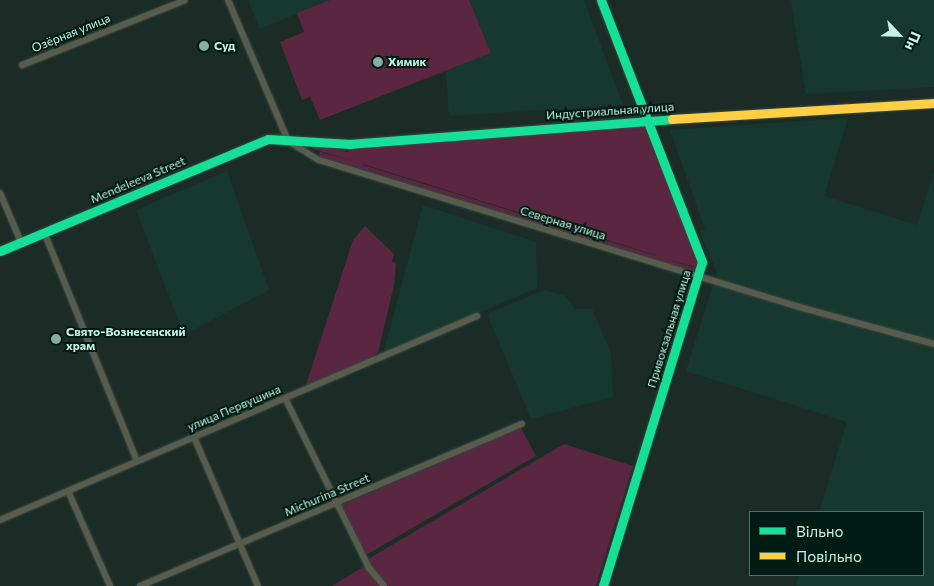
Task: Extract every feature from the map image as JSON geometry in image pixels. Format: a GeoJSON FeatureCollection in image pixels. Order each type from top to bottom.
{"type":"FeatureCollection","features":[{"type":"Feature","properties":{"kind":"street","name":"Озёрная улица"},"geometry":{"type":"LineString","coordinates":[[22,65],[184,0]]}},
{"type":"Feature","properties":{"kind":"street"},"geometry":{"type":"LineString","coordinates":[[228,0],[288,141]]}},
{"type":"Feature","properties":{"kind":"street","name":"Привокзальная улица"},"geometry":{"type":"LineString","coordinates":[[601,0],[702,262],[604,586]]}},
{"type":"Feature","properties":{"kind":"street","name":"Индустриальная улица"},"geometry":{"type":"LineString","coordinates":[[288,141],[350,144],[648,120],[934,104]]}},
{"type":"Feature","properties":{"kind":"street","name":"Mendeleeva Street"},"geometry":{"type":"LineString","coordinates":[[0,251],[268,139],[288,141]]}},
{"type":"Feature","properties":{"kind":"street","name":"Северная улица"},"geometry":{"type":"LineString","coordinates":[[288,141],[320,160],[835,318],[934,344]]}},
{"type":"Feature","properties":{"kind":"street"},"geometry":{"type":"LineString","coordinates":[[0,193],[21,242]]}},
{"type":"Feature","properties":{"kind":"street"},"geometry":{"type":"LineString","coordinates":[[44,232],[137,461]]}},
{"type":"Feature","properties":{"kind":"street","name":"улица Первушина"},"geometry":{"type":"LineString","coordinates":[[0,520],[477,316]]}},
{"type":"Feature","properties":{"kind":"street"},"geometry":{"type":"LineString","coordinates":[[285,398],[369,568],[384,586]]}},
{"type":"Feature","properties":{"kind":"street","name":"Michurina Street"},"geometry":{"type":"LineString","coordinates":[[140,586],[522,424]]}},
{"type":"Feature","properties":{"kind":"street"},"geometry":{"type":"LineString","coordinates":[[194,437],[258,586]]}},
{"type":"Feature","properties":{"kind":"street"},"geometry":{"type":"LineString","coordinates":[[68,491],[110,586]]}},
{"type":"Feature","properties":{"kind":"shaded area"},"geometry":{"type":"Polygon","coordinates":[[[248,0],[330,0],[260,29],[248,0]]]}},
{"type":"Feature","properties":{"kind":"shaded area","name":"Химик"},"geometry":{"type":"Polygon","coordinates":[[[330,0],[469,0],[491,53],[320,120],[310,97],[302,100],[280,42],[304,32],[297,13],[330,0]]]}},
{"type":"Feature","properties":{"kind":"shaded area"},"geometry":{"type":"Polygon","coordinates":[[[469,0],[584,0],[623,105],[449,116],[446,71],[491,53],[469,0]]]}},
{"type":"Feature","properties":{"kind":"shaded area"},"geometry":{"type":"Polygon","coordinates":[[[791,0],[934,0],[934,87],[806,94],[791,0]]]}},
{"type":"Feature","properties":{"kind":"shaded area"},"geometry":{"type":"Polygon","coordinates":[[[848,118],[824,196],[917,225],[934,172],[934,586],[796,586],[799,576],[924,576],[924,511],[819,511],[847,422],[686,371],[717,272],[699,231],[705,229],[670,130],[848,118]]]}},
{"type":"Feature","properties":{"kind":"shaded area"},"geometry":{"type":"Polygon","coordinates":[[[645,124],[699,261],[699,268],[663,258],[696,268],[695,272],[319,156],[320,152],[353,161],[313,149],[318,145],[347,152],[356,145],[645,124]],[[363,164],[657,256],[656,255],[363,164]]]}},
{"type":"Feature","properties":{"kind":"shaded area"},"geometry":{"type":"Polygon","coordinates":[[[227,171],[269,290],[184,335],[136,210],[227,171]]]}},
{"type":"Feature","properties":{"kind":"shaded area"},"geometry":{"type":"Polygon","coordinates":[[[423,205],[536,242],[537,288],[383,354],[423,205]]]}},
{"type":"Feature","properties":{"kind":"shaded area"},"geometry":{"type":"Polygon","coordinates":[[[365,226],[394,254],[392,261],[396,263],[394,285],[378,352],[370,359],[305,388],[353,240],[365,226]]]}},
{"type":"Feature","properties":{"kind":"shaded area"},"geometry":{"type":"Polygon","coordinates":[[[544,290],[565,296],[575,309],[592,309],[611,353],[613,397],[531,419],[487,314],[544,290]]]}},
{"type":"Feature","properties":{"kind":"shaded area"},"geometry":{"type":"Polygon","coordinates":[[[521,428],[536,456],[366,555],[342,505],[521,428]]]}},
{"type":"Feature","properties":{"kind":"shaded area"},"geometry":{"type":"Polygon","coordinates":[[[564,444],[633,466],[596,586],[388,586],[371,566],[368,559],[564,444]]]}},
{"type":"Feature","properties":{"kind":"shaded area"},"geometry":{"type":"Polygon","coordinates":[[[365,566],[381,586],[332,586],[365,566]]]}},
{"type":"Feature","properties":{"kind":"traffic: fast"},"geometry":{"type":"LineString","coordinates":[[601,0],[702,262],[603,586]]}},
{"type":"Feature","properties":{"kind":"traffic: fast"},"geometry":{"type":"LineString","coordinates":[[0,251],[268,139],[350,144],[672,119]]}},
{"type":"Feature","properties":{"kind":"traffic: slow"},"geometry":{"type":"LineString","coordinates":[[672,119],[934,103]]}},
{"type":"Feature","properties":{"kind":"place","name":"Суд"},"geometry":{"type":"Point","coordinates":[204,46]}},
{"type":"Feature","properties":{"kind":"place","name":"Химик"},"geometry":{"type":"Point","coordinates":[378,62]}},
{"type":"Feature","properties":{"kind":"place","name":"Свято-Вознесенский храм"},"geometry":{"type":"Point","coordinates":[56,339]}}]}
